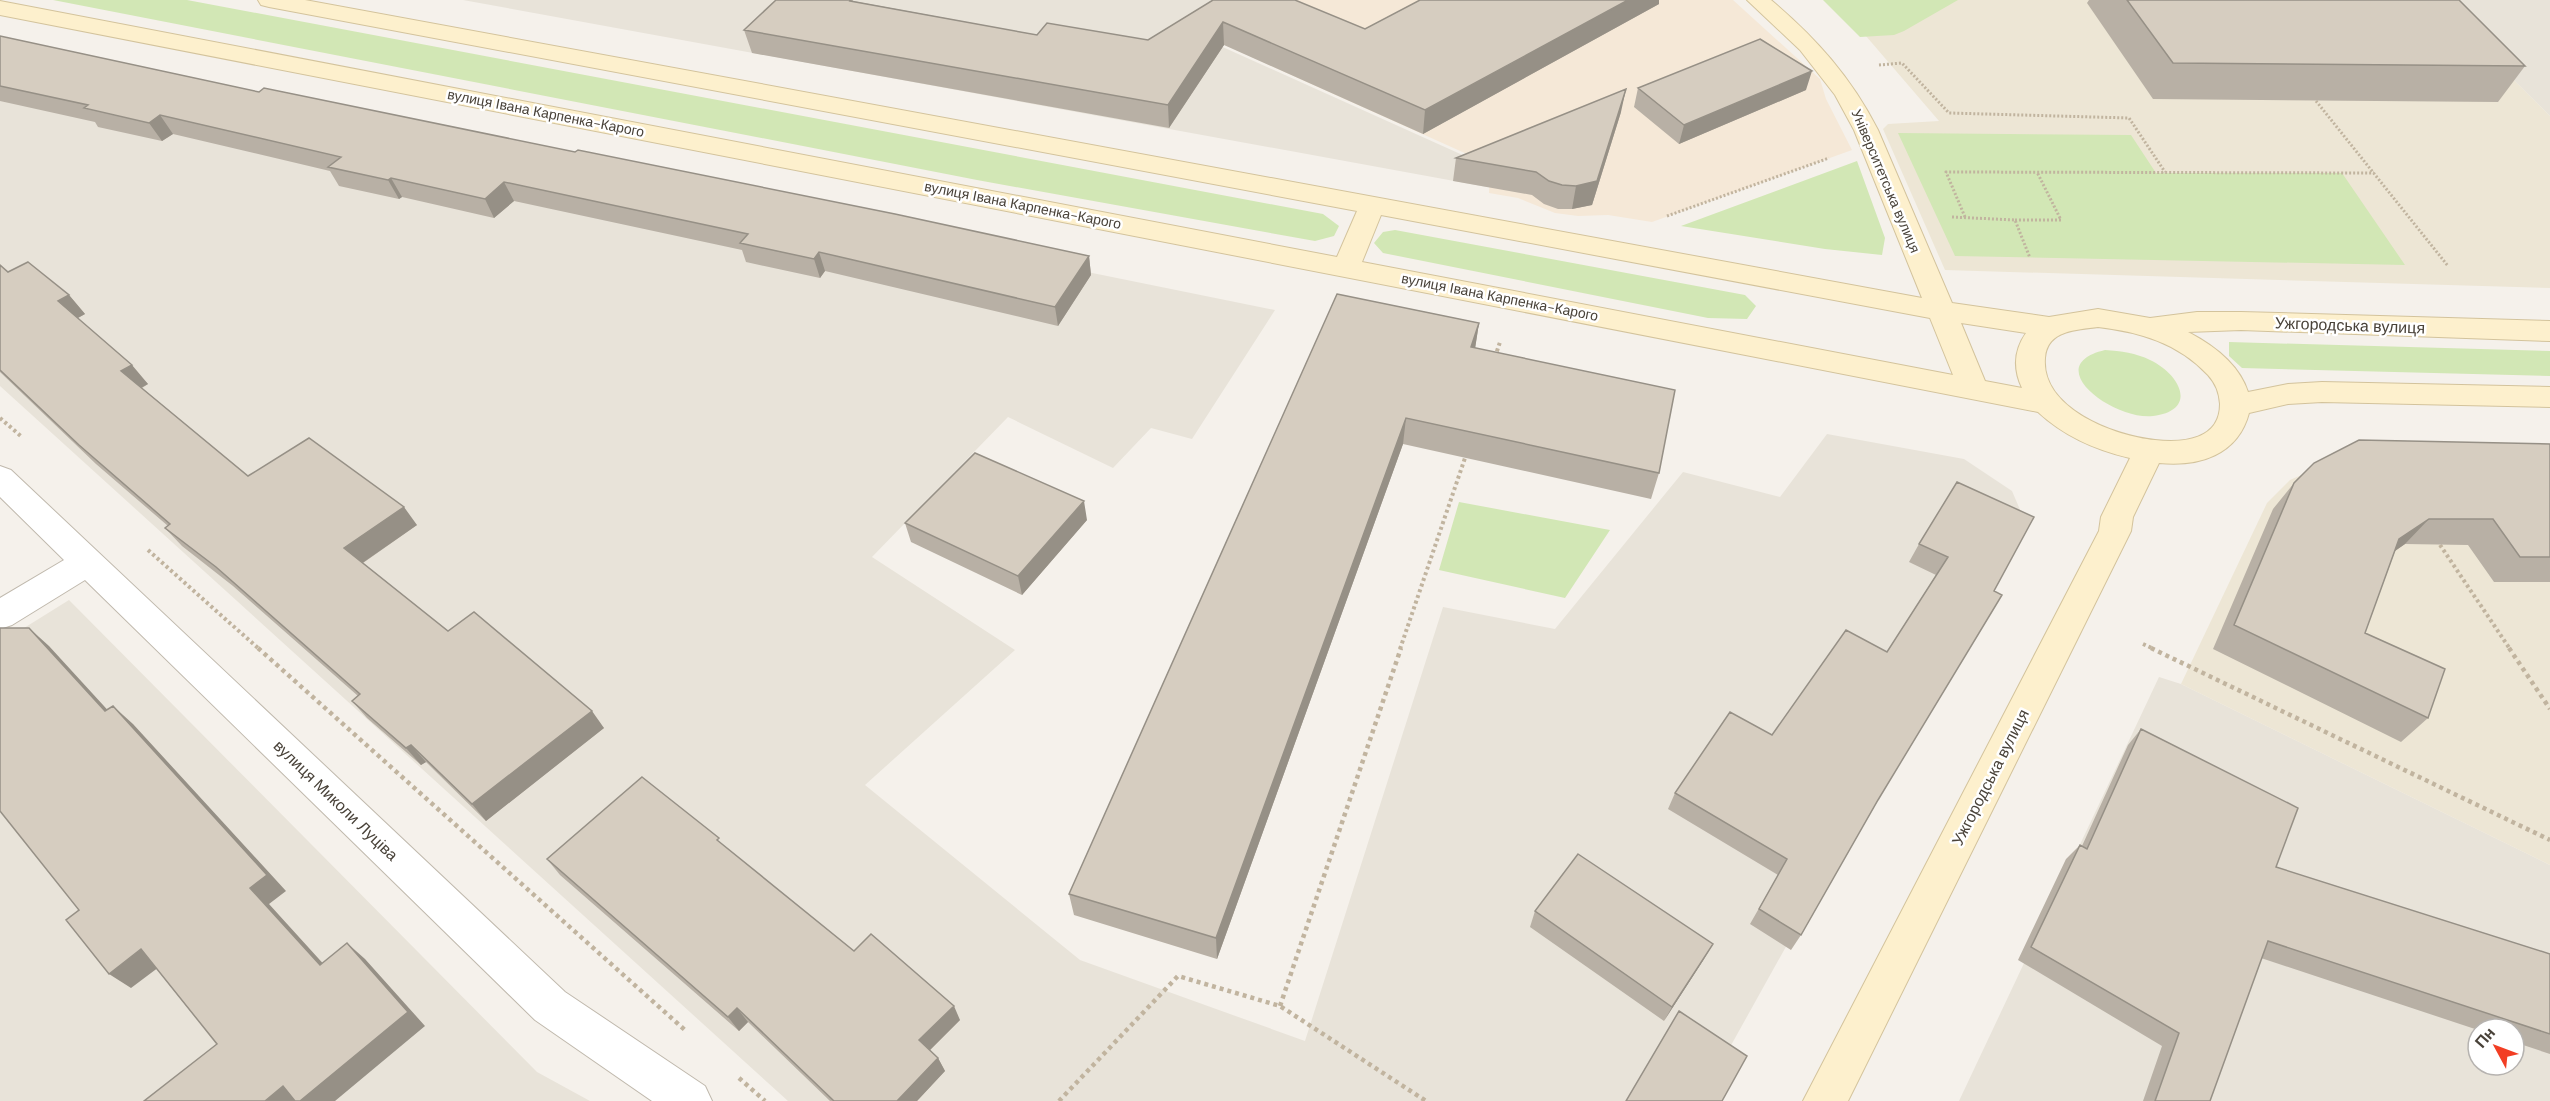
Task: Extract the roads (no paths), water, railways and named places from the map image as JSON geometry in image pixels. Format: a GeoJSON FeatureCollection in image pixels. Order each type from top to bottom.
{"type":"FeatureCollection","features":[{"type":"Feature","properties":{"kind":"main road"},"geometry":{"type":"LineString","coordinates":[[269,0],[1941,311],[2051,327]]}},
{"type":"Feature","properties":{"kind":"main road","name":"Університетська вулиця"},"geometry":{"type":"LineString","coordinates":[[1758,0],[1799,36],[1824,63],[1848,97],[1866,130],[1974,389]]}},
{"type":"Feature","properties":{"kind":"main road","name":"вулиця Івана Карпенка-Карого"},"geometry":{"type":"LineString","coordinates":[[0,8],[2047,403]]}},
{"type":"Feature","properties":{"kind":"main road"},"geometry":{"type":"LineString","coordinates":[[1346,268],[1372,206]]}},
{"type":"Feature","properties":{"kind":"main road"},"geometry":{"type":"LineString","coordinates":[[2098,318],[2126,321],[2150,328],[2180,339],[2209,359],[2229,383],[2236,405],[2232,426],[2215,443],[2202,448],[2177,452],[2149,451],[2120,445],[2091,434],[2067,419],[2047,403],[2032,378],[2029,357],[2035,340],[2051,327],[2072,320],[2098,318]]}},
{"type":"Feature","properties":{"kind":"main road","name":"Ужгородська вулиця"},"geometry":{"type":"LineString","coordinates":[[2150,328],[2197,321],[2241,321],[2550,331]]}},
{"type":"Feature","properties":{"kind":"main road"},"geometry":{"type":"LineString","coordinates":[[2236,405],[2288,394],[2322,392],[2550,397]]}},
{"type":"Feature","properties":{"kind":"main road","name":"Ужгородська вулиця"},"geometry":{"type":"LineString","coordinates":[[1825,1101],[2115,531],[2117,517],[2149,451]]}},
{"type":"Feature","properties":{"kind":"street","name":"вулиця Миколи Луціва"},"geometry":{"type":"LineString","coordinates":[[0,478],[550,1006],[690,1101]]}},
{"type":"Feature","properties":{"kind":"street"},"geometry":{"type":"LineString","coordinates":[[0,615],[88,561]]}}]}
